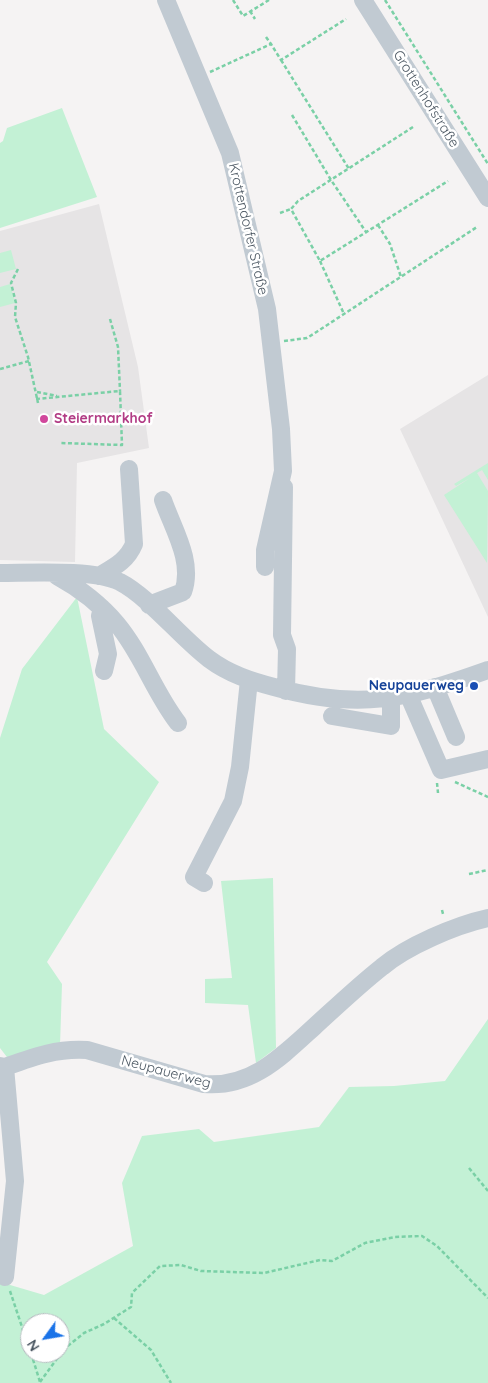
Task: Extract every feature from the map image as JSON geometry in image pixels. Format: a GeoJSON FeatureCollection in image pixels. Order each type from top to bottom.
{"type":"FeatureCollection","features":[{"type":"Feature","properties":{"kind":"street","name":"Krottendorfer Straße"},"geometry":{"type":"LineString","coordinates":[[166,0],[234,151],[267,309],[281,429],[286,513],[282,635],[287,649],[286,691]]}},
{"type":"Feature","properties":{"kind":"street","name":"Grottenhofstraße"},"geometry":{"type":"LineString","coordinates":[[363,0],[488,198]]}},
{"type":"Feature","properties":{"kind":"street"},"geometry":{"type":"LineString","coordinates":[[99,576],[130,555],[134,544],[129,469]]}},
{"type":"Feature","properties":{"kind":"street","name":"Krottendorfer Straße"},"geometry":{"type":"LineString","coordinates":[[265,567],[265,550],[282,470]]}},
{"type":"Feature","properties":{"kind":"street"},"geometry":{"type":"LineString","coordinates":[[149,605],[183,592],[186,586],[184,549],[170,521],[163,500]]}},
{"type":"Feature","properties":{"kind":"street"},"geometry":{"type":"LineString","coordinates":[[0,573],[99,576],[120,582],[149,605],[210,660],[238,676],[286,691],[332,715],[391,726],[391,699]]}},
{"type":"Feature","properties":{"kind":"street"},"geometry":{"type":"LineString","coordinates":[[53,574],[74,585],[118,624],[166,708],[178,723]]}},
{"type":"Feature","properties":{"kind":"street"},"geometry":{"type":"LineString","coordinates":[[102,608],[100,616],[108,654],[104,671]]}},
{"type":"Feature","properties":{"kind":"street"},"geometry":{"type":"LineString","coordinates":[[332,715],[355,702],[391,699],[488,670]]}},
{"type":"Feature","properties":{"kind":"street"},"geometry":{"type":"LineString","coordinates":[[204,883],[194,877],[233,801],[240,767],[249,680]]}},
{"type":"Feature","properties":{"kind":"street"},"geometry":{"type":"LineString","coordinates":[[435,687],[456,737]]}},
{"type":"Feature","properties":{"kind":"street"},"geometry":{"type":"LineString","coordinates":[[408,694],[440,770],[488,759]]}},
{"type":"Feature","properties":{"kind":"street","name":"Neupauerweg"},"geometry":{"type":"LineString","coordinates":[[5,1277],[15,1180],[3,1067],[41,1054],[70,1049],[87,1050],[204,1084],[220,1086],[243,1080],[278,1060],[382,966],[443,934],[475,921],[488,918]]}},
{"type":"Feature","properties":{"kind":"path"},"geometry":{"type":"LineString","coordinates":[[232,0],[243,16],[268,0]]}},
{"type":"Feature","properties":{"kind":"path"},"geometry":{"type":"LineString","coordinates":[[385,0],[488,164]]}},
{"type":"Feature","properties":{"kind":"path"},"geometry":{"type":"LineString","coordinates":[[250,11],[255,19]]}},
{"type":"Feature","properties":{"kind":"path"},"geometry":{"type":"LineString","coordinates":[[281,60],[346,18]]}},
{"type":"Feature","properties":{"kind":"path"},"geometry":{"type":"LineString","coordinates":[[266,37],[349,169]]}},
{"type":"Feature","properties":{"kind":"path"},"geometry":{"type":"LineString","coordinates":[[199,76],[271,44]]}},
{"type":"Feature","properties":{"kind":"path"},"geometry":{"type":"LineString","coordinates":[[292,115],[331,180],[366,232]]}},
{"type":"Feature","properties":{"kind":"path"},"geometry":{"type":"LineString","coordinates":[[280,213],[291,209],[298,201],[414,127]]}},
{"type":"Feature","properties":{"kind":"path"},"geometry":{"type":"LineString","coordinates":[[320,261],[448,181]]}},
{"type":"Feature","properties":{"kind":"path"},"geometry":{"type":"LineString","coordinates":[[291,209],[320,261],[344,314]]}},
{"type":"Feature","properties":{"kind":"path"},"geometry":{"type":"LineString","coordinates":[[378,224],[390,244],[401,277]]}},
{"type":"Feature","properties":{"kind":"path"},"geometry":{"type":"LineString","coordinates":[[280,342],[307,338],[477,227]]}},
{"type":"Feature","properties":{"kind":"path"},"geometry":{"type":"LineString","coordinates":[[18,269],[11,284],[16,303],[16,317],[37,392],[36,400],[38,404]]}},
{"type":"Feature","properties":{"kind":"path"},"geometry":{"type":"LineString","coordinates":[[61,443],[122,445],[118,347],[110,320]]}},
{"type":"Feature","properties":{"kind":"path"},"geometry":{"type":"LineString","coordinates":[[0,369],[29,361]]}},
{"type":"Feature","properties":{"kind":"path"},"geometry":{"type":"LineString","coordinates":[[36,400],[120,391]]}},
{"type":"Feature","properties":{"kind":"path"},"geometry":{"type":"LineString","coordinates":[[37,392],[61,396]]}},
{"type":"Feature","properties":{"kind":"path"},"geometry":{"type":"LineString","coordinates":[[455,782],[488,797]]}},
{"type":"Feature","properties":{"kind":"path"},"geometry":{"type":"LineString","coordinates":[[470,874],[488,870]]}},
{"type":"Feature","properties":{"kind":"path"},"geometry":{"type":"LineString","coordinates":[[469,1168],[488,1191]]}},
{"type":"Feature","properties":{"kind":"path"},"geometry":{"type":"LineString","coordinates":[[41,1382],[64,1349],[84,1332],[114,1318],[131,1307],[132,1293],[160,1266],[181,1265],[201,1271],[264,1273],[320,1260],[332,1261],[365,1243],[395,1237],[422,1236],[437,1246],[488,1298]]}},
{"type":"Feature","properties":{"kind":"path"},"geometry":{"type":"LineString","coordinates":[[5,1277],[20,1322]]}},
{"type":"Feature","properties":{"kind":"path"},"geometry":{"type":"LineString","coordinates":[[114,1318],[151,1350],[171,1383]]}},
{"type":"Feature","properties":{"kind":"path"},"geometry":{"type":"LineString","coordinates":[[34,1363],[41,1382]]}},
{"type":"Feature","properties":{"kind":"shaded area"},"geometry":{"type":"Polygon","coordinates":[[[99,204],[138,367],[149,448],[77,463],[75,562],[0,560],[0,231],[99,204]]]}},
{"type":"Feature","properties":{"kind":"shaded area"},"geometry":{"type":"Polygon","coordinates":[[[488,375],[488,617],[400,429],[488,375]]]}},
{"type":"Feature","properties":{"kind":"green space"},"geometry":{"type":"Polygon","coordinates":[[[62,108],[97,197],[0,228],[0,143],[3,141],[7,128],[62,108]]]}},
{"type":"Feature","properties":{"kind":"green space"},"geometry":{"type":"Polygon","coordinates":[[[11,250],[16,269],[0,273],[0,253],[11,250]]]}},
{"type":"Feature","properties":{"kind":"green space"},"geometry":{"type":"Polygon","coordinates":[[[10,284],[15,303],[0,307],[0,287],[10,284]]]}},
{"type":"Feature","properties":{"kind":"green space"},"geometry":{"type":"Polygon","coordinates":[[[488,463],[488,480],[482,470],[477,473],[488,491],[487,563],[444,495],[470,478],[456,486],[454,484],[488,463]]]}},
{"type":"Feature","properties":{"kind":"green space"},"geometry":{"type":"Polygon","coordinates":[[[77,597],[104,729],[159,782],[47,962],[62,984],[60,1046],[10,1061],[0,1048],[0,738],[22,669],[77,597]]]}},
{"type":"Feature","properties":{"kind":"green space"},"geometry":{"type":"Polygon","coordinates":[[[273,878],[276,1048],[256,1063],[248,1005],[205,1003],[205,979],[232,978],[221,881],[273,878]]]}},
{"type":"Feature","properties":{"kind":"green space"},"geometry":{"type":"Polygon","coordinates":[[[488,1019],[488,1383],[0,1383],[0,1282],[44,1295],[133,1246],[122,1183],[142,1136],[199,1129],[214,1142],[319,1127],[349,1087],[394,1086],[445,1081],[488,1019]]]}},
{"type":"Feature","properties":{"kind":"place","name":"Steiermarkhof"},"geometry":{"type":"Point","coordinates":[44,419]}},
{"type":"Feature","properties":{"kind":"place","name":"Neupauerweg"},"geometry":{"type":"Point","coordinates":[474,686]}}]}
